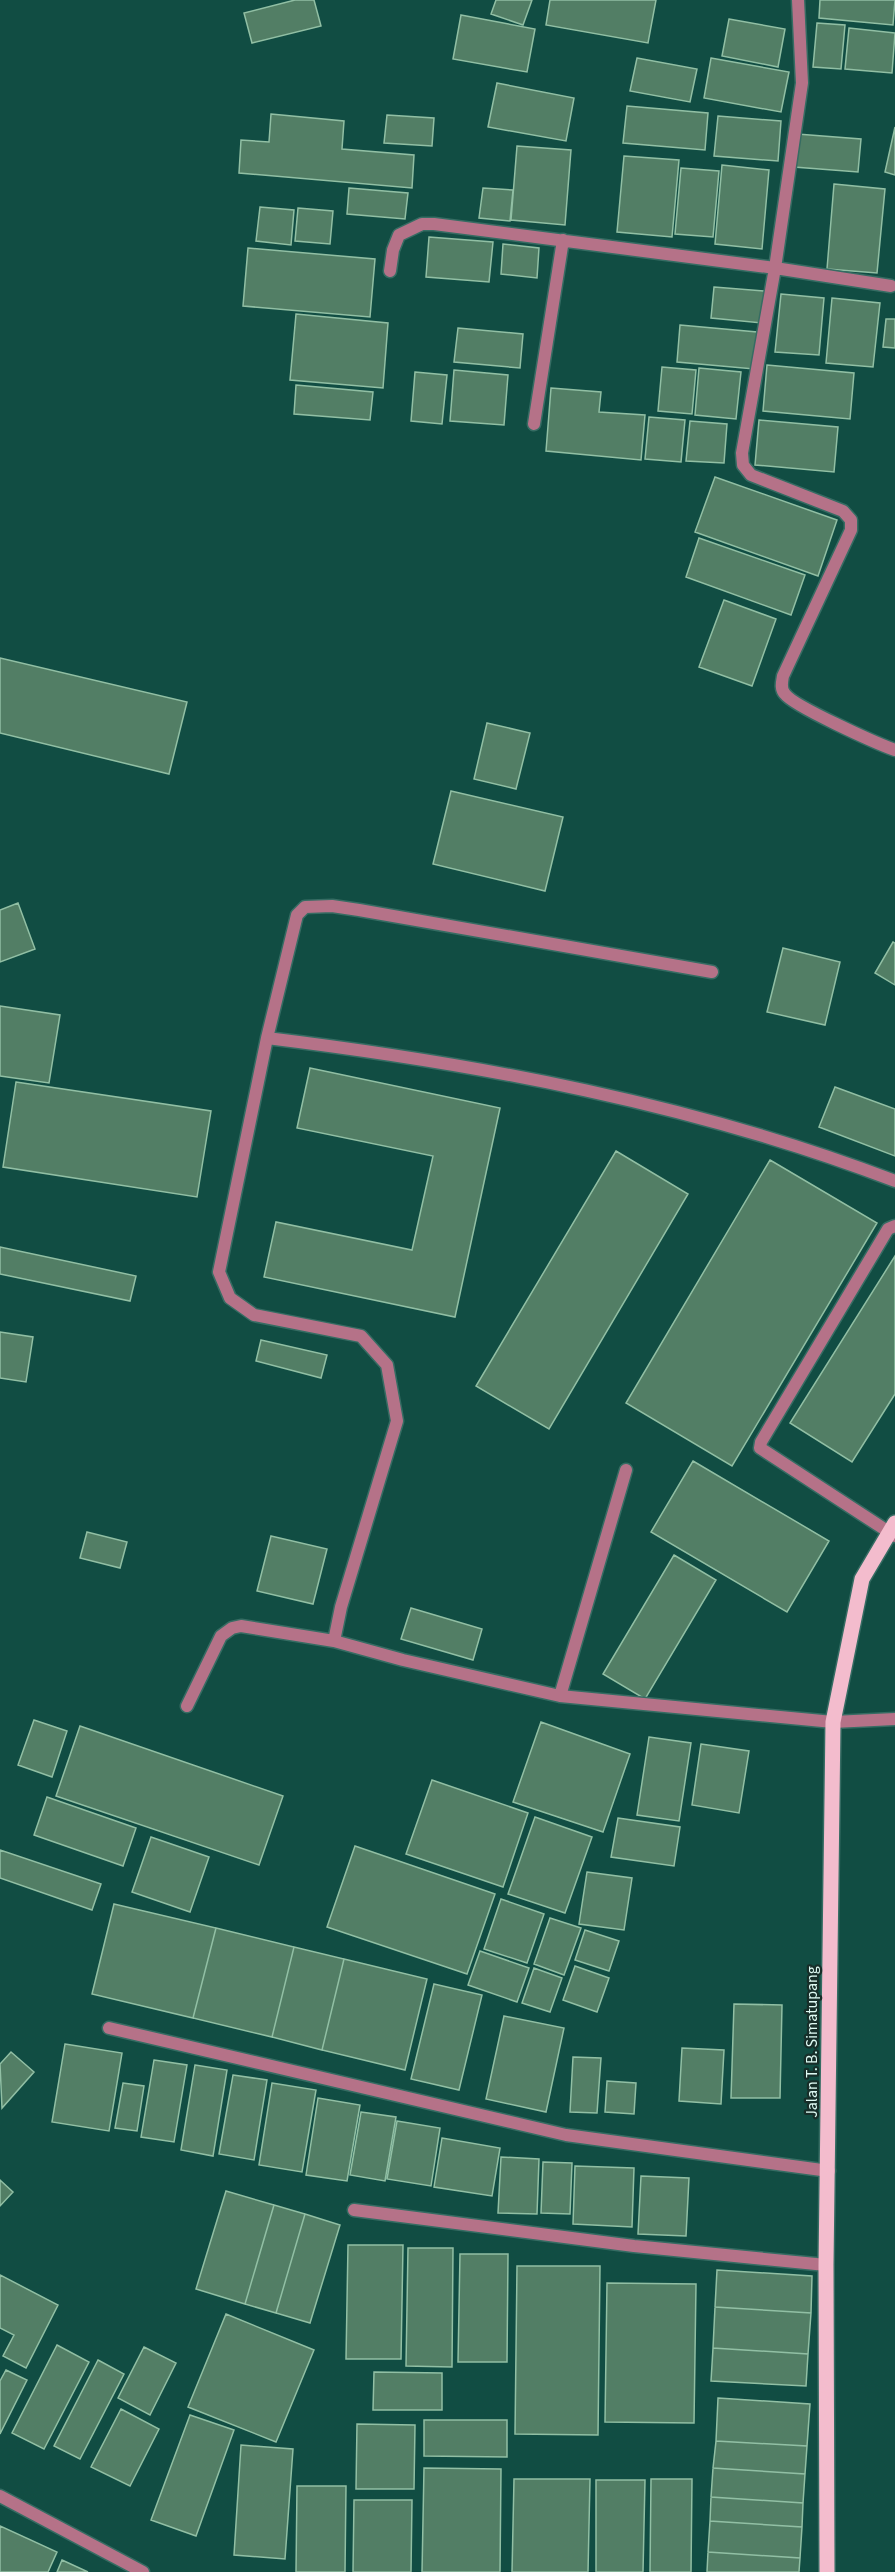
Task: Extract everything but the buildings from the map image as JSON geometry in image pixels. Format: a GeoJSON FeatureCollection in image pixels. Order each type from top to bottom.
{"type":"FeatureCollection","features":[{"type":"Feature","properties":{"kind":"main road","name":"Jalan T. B. Simatupang"},"geometry":{"type":"LineString","coordinates":[[827,2572],[826,2265],[833,1722],[862,1579],[893,1531]]}},
{"type":"Feature","properties":{"kind":"street"},"geometry":{"type":"LineString","coordinates":[[798,0],[802,83],[775,268],[742,453],[743,465],[751,475],[843,512],[851,520],[851,530],[783,676],[781,686],[785,694],[804,707],[895,750]]}},
{"type":"Feature","properties":{"kind":"street"},"geometry":{"type":"LineString","coordinates":[[390,271],[393,250],[399,235],[422,224],[775,268],[891,286]]}},
{"type":"Feature","properties":{"kind":"street"},"geometry":{"type":"LineString","coordinates":[[534,424],[563,240]]}},
{"type":"Feature","properties":{"kind":"street"},"geometry":{"type":"LineString","coordinates":[[334,1641],[341,1607],[398,1421],[387,1365],[361,1336],[254,1315],[230,1299],[219,1272],[267,1038],[297,915],[305,907],[332,906],[712,972]]}},
{"type":"Feature","properties":{"kind":"street"},"geometry":{"type":"LineString","coordinates":[[267,1038],[507,1076],[667,1109],[791,1143],[895,1181]]}},
{"type":"Feature","properties":{"kind":"street"},"geometry":{"type":"LineString","coordinates":[[893,1531],[760,1448],[761,1442],[888,1229],[895,1226]]}},
{"type":"Feature","properties":{"kind":"street"},"geometry":{"type":"LineString","coordinates":[[560,1696],[626,1470]]}},
{"type":"Feature","properties":{"kind":"street"},"geometry":{"type":"LineString","coordinates":[[187,1706],[221,1636],[232,1628],[241,1626],[334,1641],[403,1660],[560,1696],[833,1722],[895,1719]]}},
{"type":"Feature","properties":{"kind":"street"},"geometry":{"type":"LineString","coordinates":[[109,2028],[566,2135],[829,2171]]}},
{"type":"Feature","properties":{"kind":"street"},"geometry":{"type":"LineString","coordinates":[[354,2210],[622,2245],[826,2265]]}},
{"type":"Feature","properties":{"kind":"street"},"geometry":{"type":"LineString","coordinates":[[0,2496],[135,2570]]}}]}
